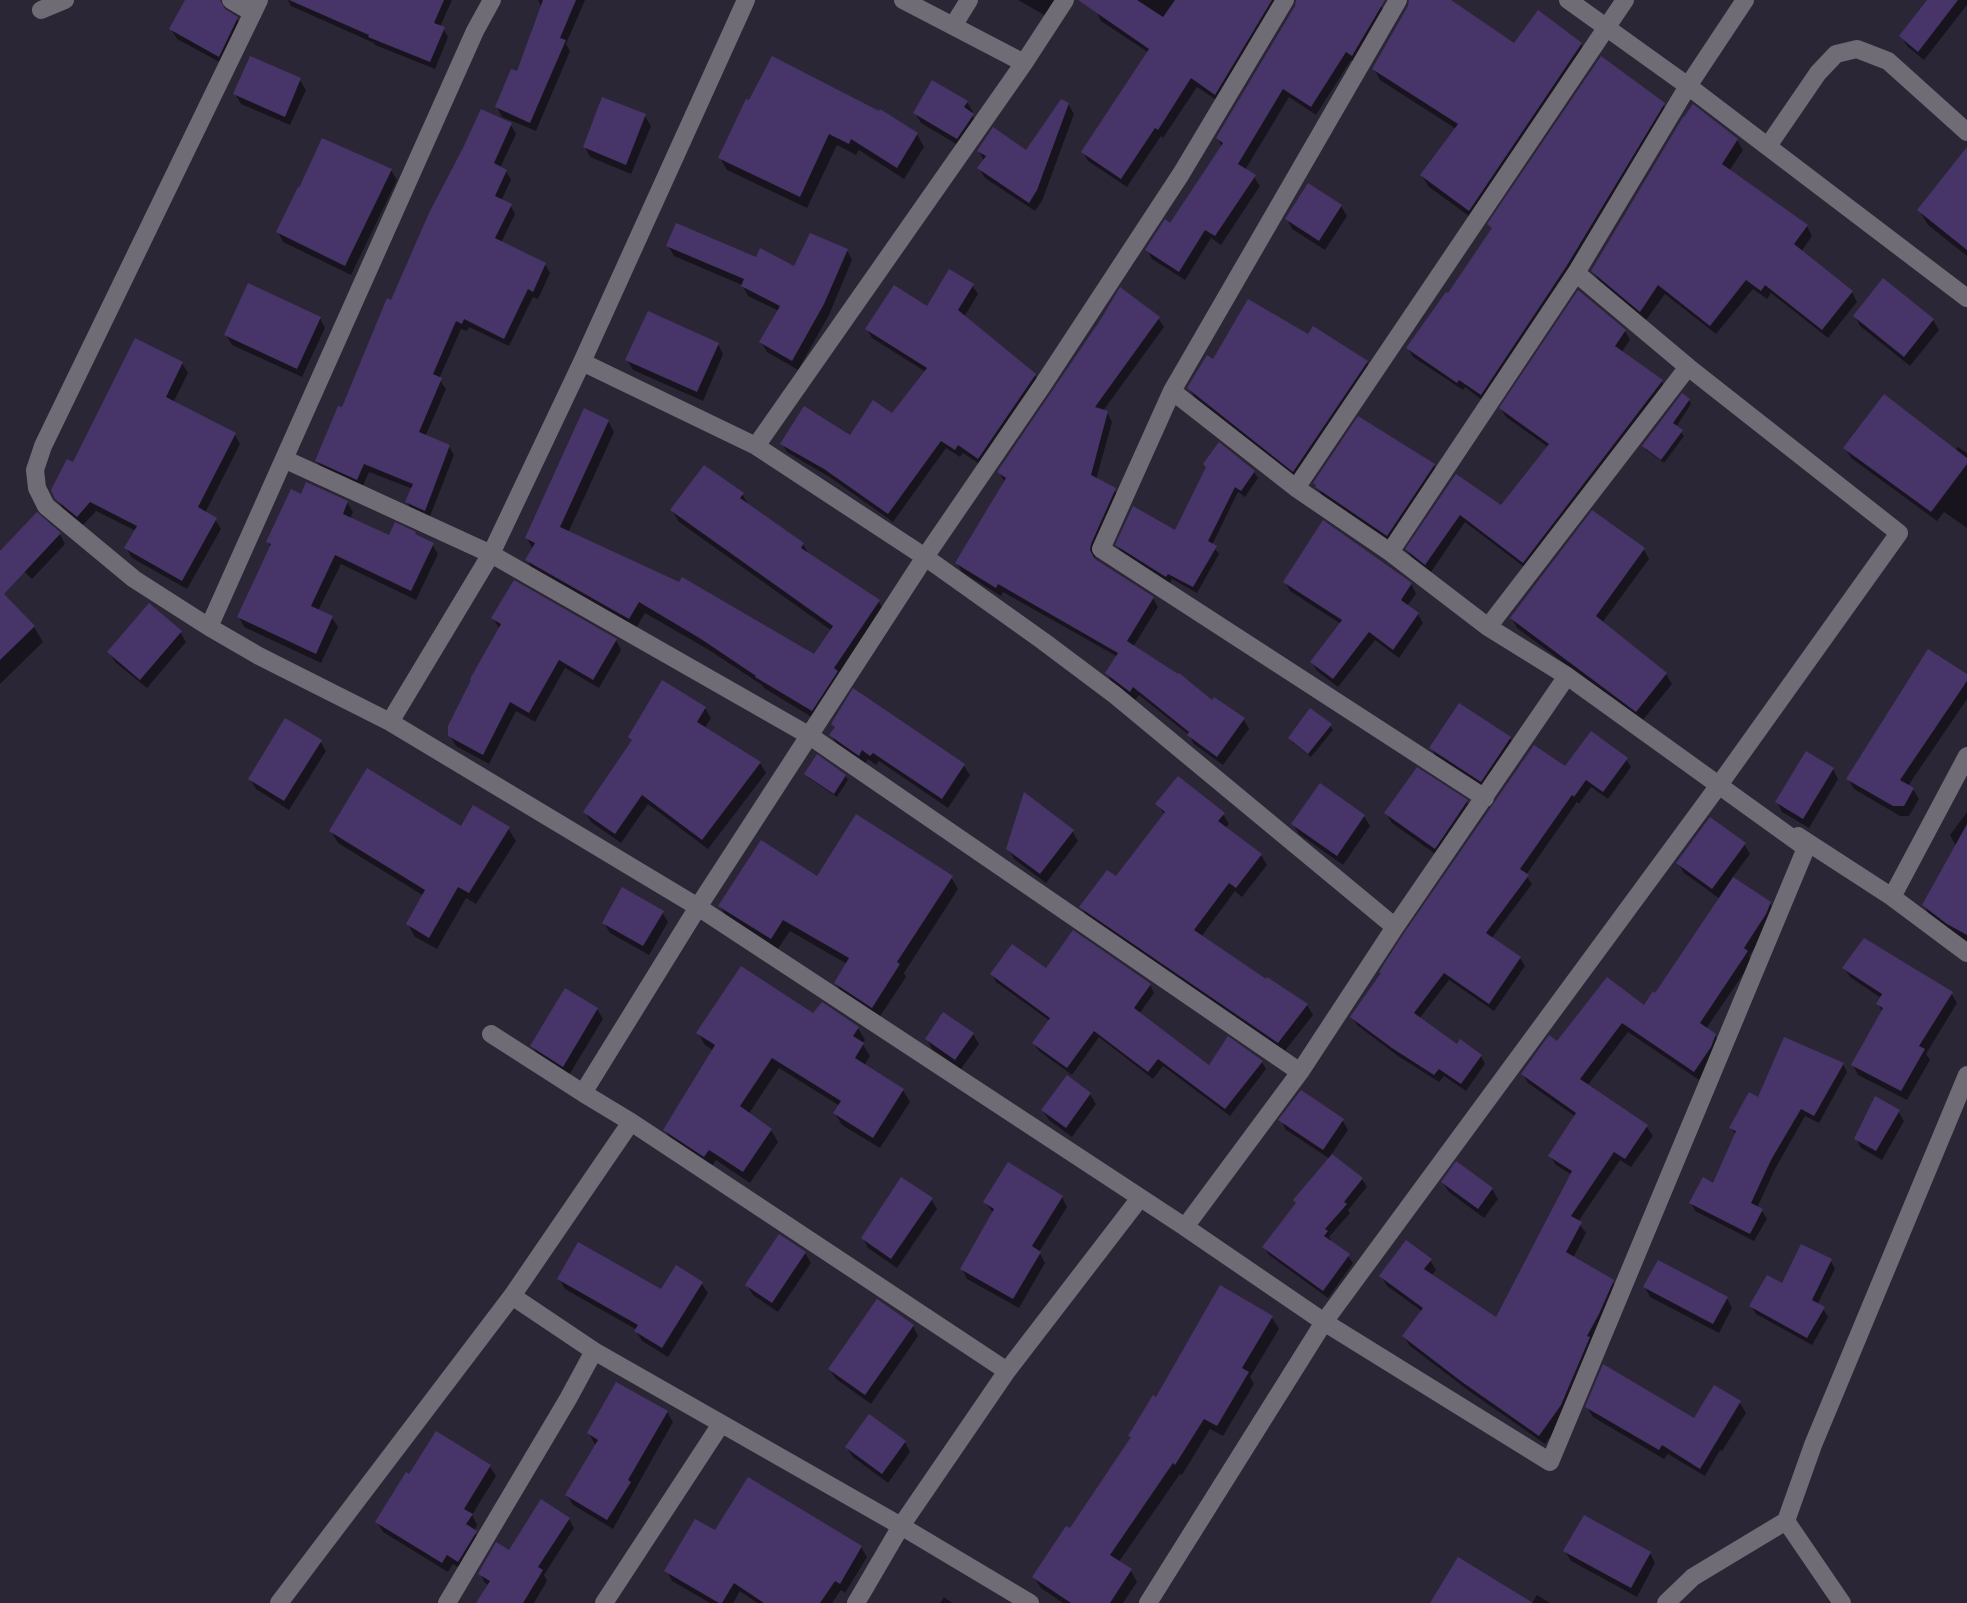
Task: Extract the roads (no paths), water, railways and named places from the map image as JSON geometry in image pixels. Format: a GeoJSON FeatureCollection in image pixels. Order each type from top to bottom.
{"type":"FeatureCollection","features":[{"type":"Feature","properties":{"kind":"street"},"geometry":{"type":"LineString","coordinates":[[40,10],[65,0]]}},
{"type":"Feature","properties":{"kind":"street"},"geometry":{"type":"LineString","coordinates":[[231,0],[256,7],[43,446],[35,470],[37,488],[46,506],[134,579],[209,627],[259,656],[390,722],[698,907],[1185,1227],[1324,1322],[1550,1462],[1806,848],[1567,676],[1488,627],[1390,552],[1296,488],[1172,391]]}},
{"type":"Feature","properties":{"kind":"street"},"geometry":{"type":"LineString","coordinates":[[209,627],[475,31],[492,0]]}},
{"type":"Feature","properties":{"kind":"street"},"geometry":{"type":"LineString","coordinates":[[390,722],[491,554],[582,362],[746,0]]}},
{"type":"Feature","properties":{"kind":"street"},"geometry":{"type":"LineString","coordinates":[[903,0],[1024,63]]}},
{"type":"Feature","properties":{"kind":"street"},"geometry":{"type":"LineString","coordinates":[[953,26],[969,0]]}},
{"type":"Feature","properties":{"kind":"street"},"geometry":{"type":"LineString","coordinates":[[756,446],[1024,63],[1065,0]]}},
{"type":"Feature","properties":{"kind":"street"},"geometry":{"type":"LineString","coordinates":[[583,1093],[698,907],[925,557],[1042,386],[1181,174],[1284,0]]}},
{"type":"Feature","properties":{"kind":"street"},"geometry":{"type":"LineString","coordinates":[[1398,0],[1172,391],[1101,549],[1485,799]]}},
{"type":"Feature","properties":{"kind":"street"},"geometry":{"type":"LineString","coordinates":[[1568,0],[1689,86],[1967,298]]}},
{"type":"Feature","properties":{"kind":"street"},"geometry":{"type":"LineString","coordinates":[[1296,488],[1625,0]]}},
{"type":"Feature","properties":{"kind":"street"},"geometry":{"type":"LineString","coordinates":[[1390,552],[1576,273],[1689,86],[1745,0]]}},
{"type":"Feature","properties":{"kind":"street"},"geometry":{"type":"LineString","coordinates":[[1768,146],[1818,73],[1836,54],[1857,49],[1888,61],[1967,132]]}},
{"type":"Feature","properties":{"kind":"street"},"geometry":{"type":"LineString","coordinates":[[1148,1603],[1324,1322],[1719,785],[1899,533],[1688,367],[1576,273]]}},
{"type":"Feature","properties":{"kind":"street"},"geometry":{"type":"LineString","coordinates":[[582,362],[756,446],[925,557],[1115,695],[1395,927]]}},
{"type":"Feature","properties":{"kind":"street"},"geometry":{"type":"LineString","coordinates":[[1488,627],[1688,367]]}},
{"type":"Feature","properties":{"kind":"street"},"geometry":{"type":"LineString","coordinates":[[285,459],[491,554],[810,736],[1300,1072]]}},
{"type":"Feature","properties":{"kind":"street"},"geometry":{"type":"LineString","coordinates":[[1185,1227],[1300,1072],[1395,927],[1567,676]]}},
{"type":"Feature","properties":{"kind":"street"},"geometry":{"type":"LineString","coordinates":[[1892,897],[1967,756]]}},
{"type":"Feature","properties":{"kind":"street"},"geometry":{"type":"LineString","coordinates":[[1719,785],[1892,897],[1967,953]]}},
{"type":"Feature","properties":{"kind":"street"},"geometry":{"type":"LineString","coordinates":[[491,1034],[631,1122],[1007,1371]]}},
{"type":"Feature","properties":{"kind":"street"},"geometry":{"type":"LineString","coordinates":[[1667,1603],[1693,1577],[1786,1521],[1813,1445],[1967,1075]]}},
{"type":"Feature","properties":{"kind":"street"},"geometry":{"type":"LineString","coordinates":[[279,1603],[512,1296],[631,1122]]}},
{"type":"Feature","properties":{"kind":"street"},"geometry":{"type":"LineString","coordinates":[[856,1603],[901,1526],[1007,1371],[1140,1198]]}},
{"type":"Feature","properties":{"kind":"street"},"geometry":{"type":"LineString","coordinates":[[512,1296],[594,1351],[901,1526],[1030,1603]]}},
{"type":"Feature","properties":{"kind":"street"},"geometry":{"type":"LineString","coordinates":[[447,1603],[594,1351]]}},
{"type":"Feature","properties":{"kind":"street"},"geometry":{"type":"LineString","coordinates":[[604,1603],[721,1424]]}},
{"type":"Feature","properties":{"kind":"street"},"geometry":{"type":"LineString","coordinates":[[1786,1521],[1842,1603]]}}]}
